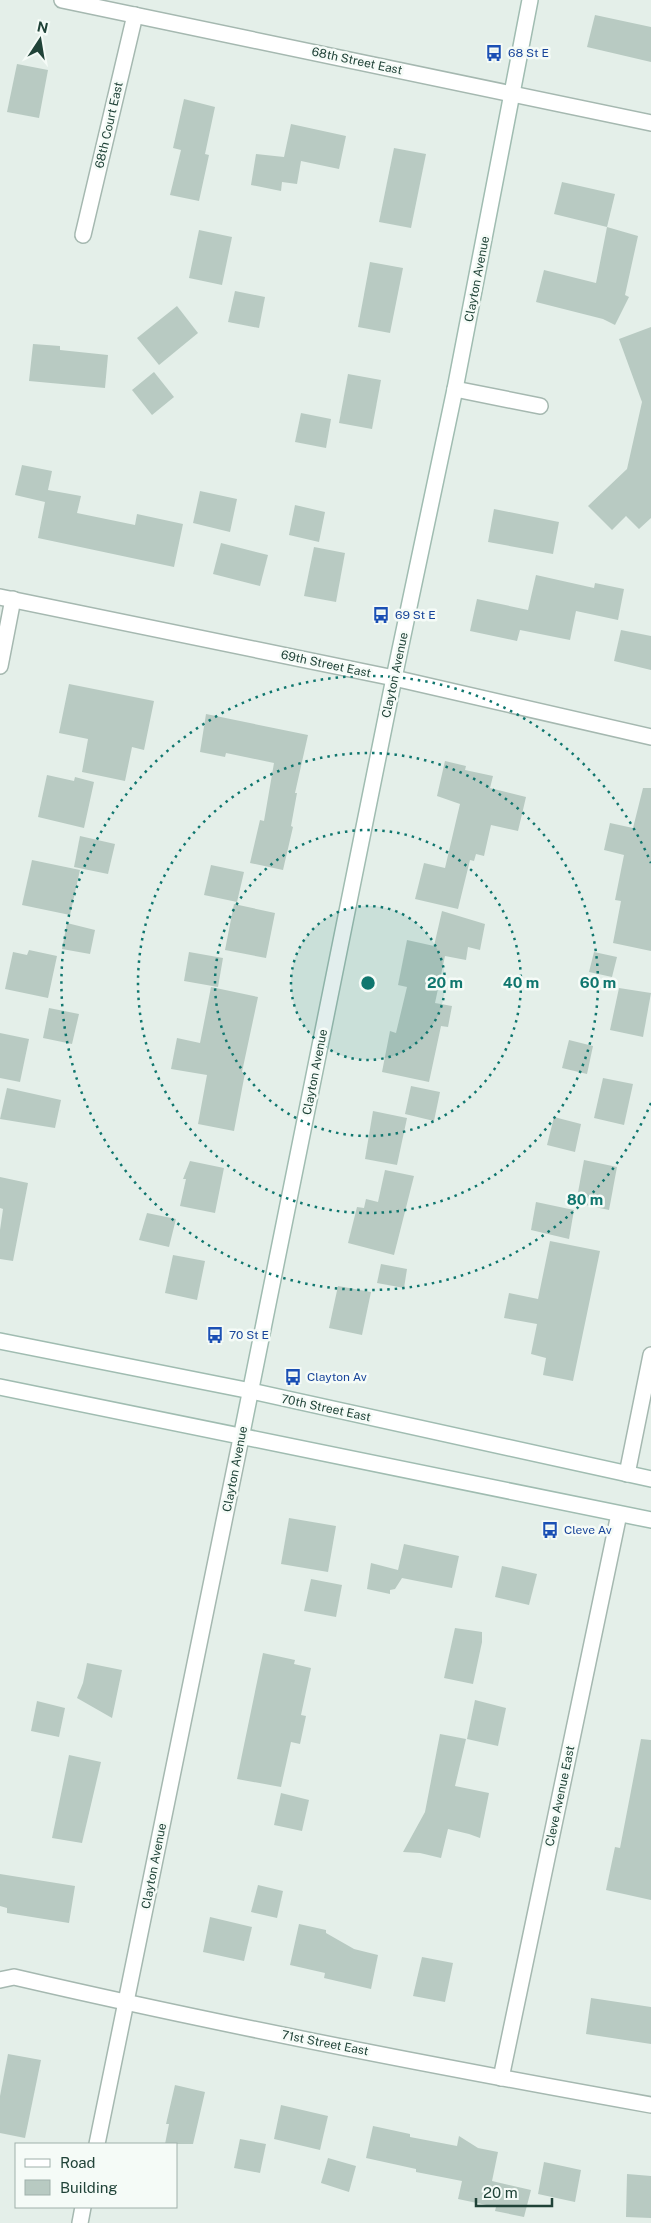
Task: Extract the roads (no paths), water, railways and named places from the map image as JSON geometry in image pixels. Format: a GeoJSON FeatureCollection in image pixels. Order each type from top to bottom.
{"type":"FeatureCollection","features":[{"type":"Feature","properties":{"kind":"street","name":"68th Street East"},"geometry":{"type":"LineString","coordinates":[[62,0],[651,123]]}},
{"type":"Feature","properties":{"kind":"street","name":"Clayton Avenue"},"geometry":{"type":"LineString","coordinates":[[97,2143],[242,1438],[394,678],[455,389],[530,0]]}},
{"type":"Feature","properties":{"kind":"street","name":"68th Court East"},"geometry":{"type":"LineString","coordinates":[[83,235],[136,15]]}},
{"type":"Feature","properties":{"kind":"street"},"geometry":{"type":"LineString","coordinates":[[455,389],[540,406]]}},
{"type":"Feature","properties":{"kind":"street"},"geometry":{"type":"LineString","coordinates":[[0,666],[7,598]]}},
{"type":"Feature","properties":{"kind":"street","name":"69th Street East"},"geometry":{"type":"LineString","coordinates":[[7,598],[394,678],[651,737]]}},
{"type":"Feature","properties":{"kind":"street","name":"70th Street East"},"geometry":{"type":"LineString","coordinates":[[0,1341],[251,1391],[651,1479]]}},
{"type":"Feature","properties":{"kind":"street"},"geometry":{"type":"LineString","coordinates":[[627,1474],[651,1355]]}},
{"type":"Feature","properties":{"kind":"street"},"geometry":{"type":"LineString","coordinates":[[0,1387],[242,1438],[651,1520]]}},
{"type":"Feature","properties":{"kind":"street","name":"Cleve Avenue East"},"geometry":{"type":"LineString","coordinates":[[500,2078],[619,1514]]}},
{"type":"Feature","properties":{"kind":"street","name":"71st Street East"},"geometry":{"type":"LineString","coordinates":[[0,1980],[14,1977],[127,2003],[500,2078],[651,2105]]}},
{"type":"Feature","properties":{"kind":"street"},"geometry":{"type":"LineString","coordinates":[[80,2223],[83,2208]]}},
{"type":"Feature","properties":{"kind":"place","name":"68 St E"},"geometry":{"type":"Point","coordinates":[494,53]}},
{"type":"Feature","properties":{"kind":"place","name":"69 St E"},"geometry":{"type":"Point","coordinates":[381,615]}},
{"type":"Feature","properties":{"kind":"place","name":"70 St E"},"geometry":{"type":"Point","coordinates":[215,1335]}},
{"type":"Feature","properties":{"kind":"place","name":"Clayton Av"},"geometry":{"type":"Point","coordinates":[293,1377]}},
{"type":"Feature","properties":{"kind":"place","name":"Cleve Av"},"geometry":{"type":"Point","coordinates":[550,1530]}}]}
